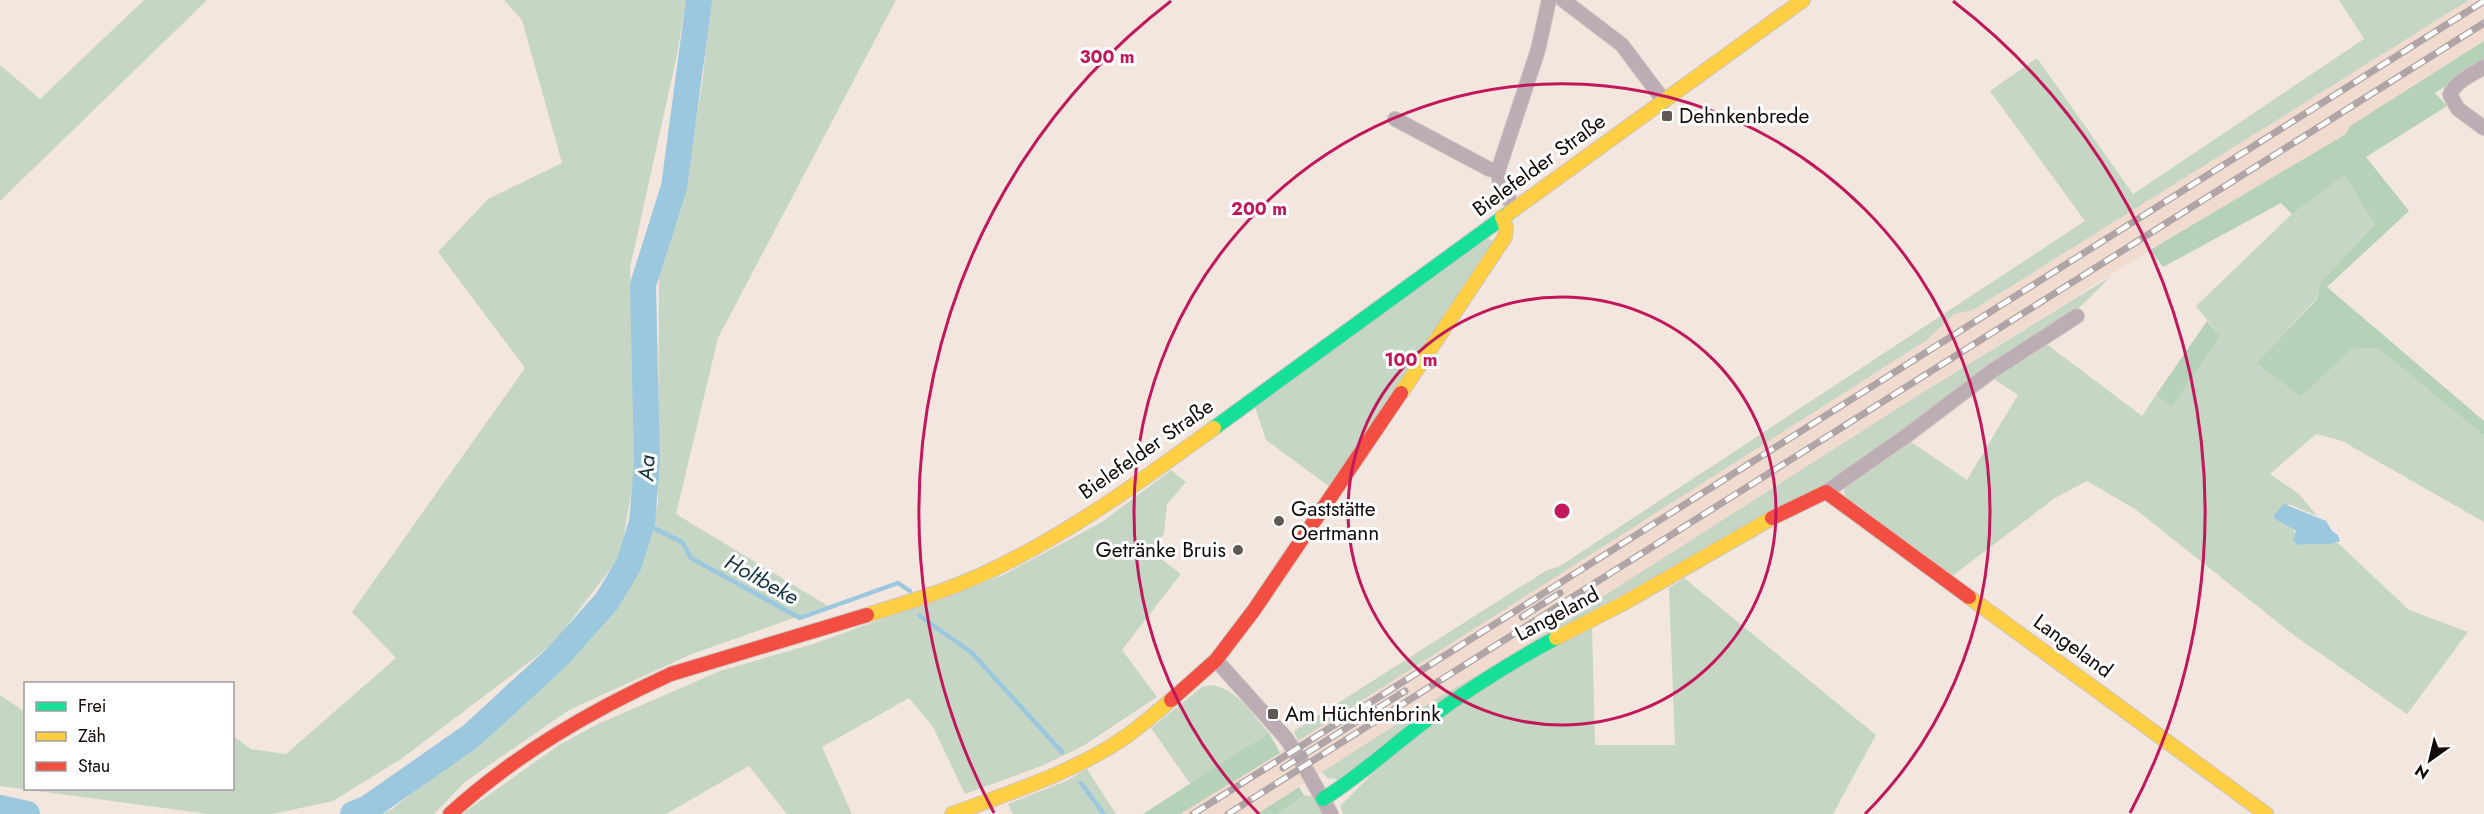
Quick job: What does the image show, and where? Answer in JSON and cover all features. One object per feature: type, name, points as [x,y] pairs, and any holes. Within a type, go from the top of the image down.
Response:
[{"type":"street","points":[[1514,208],[1500,184],[1498,171],[1538,50],[1549,0]]},
{"type":"street","points":[[1563,0],[1623,45],[1664,101]]},
{"type":"street","name":"Bielefelder Straße","points":[[450,814],[501,770],[543,740],[585,714],[634,689],[671,674],[907,603],[983,574],[1057,535],[1174,457],[1803,0]]},
{"type":"street","points":[[2484,67],[2463,80],[2452,90],[2451,95],[2458,109],[2484,128]]},
{"type":"street","points":[[1395,119],[1489,169],[1498,171]]},
{"type":"street","points":[[951,814],[1031,784],[1083,761],[1127,735],[1216,660],[1323,511],[1505,237],[1506,227],[1502,217]]},
{"type":"street","name":"Langeland","points":[[1323,799],[1347,784],[1432,716],[1513,661],[1622,604],[1773,517],[1826,492],[1906,436],[1992,371],[2078,316]]},
{"type":"street","name":"Langeland","points":[[1826,492],[2266,814]]},
{"type":"street","points":[[1216,660],[1285,738],[1330,814]]},
{"type":"shaded area","points":[[2469,0],[2484,0],[2484,41],[2350,126],[2346,134],[2150,250],[1920,394],[1671,555],[1516,652],[1439,697],[1257,814],[1180,814],[1927,340],[1954,314],[1973,310]]},
{"type":"green space","points":[[144,0],[207,0],[0,201],[0,65],[40,99]]},
{"type":"green space","points":[[504,0],[686,0],[677,55],[630,268],[635,467],[621,555],[553,644],[401,759],[333,801],[272,814],[209,814],[30,790],[234,790],[234,737],[251,749],[286,754],[396,658],[352,612],[525,368],[438,252],[488,199],[562,163],[522,20]]},
{"type":"green space","points":[[710,0],[896,0],[718,338],[676,514],[828,606],[692,654],[569,710],[465,782],[434,814],[382,814],[392,809],[494,729],[566,664],[640,564],[658,503],[659,275],[684,194],[703,78]]},
{"type":"green space","points":[[2339,0],[2469,0],[1973,310],[1954,314],[1927,340],[1298,741],[1294,731],[1547,570],[1560,566],[2085,221],[1990,91],[2037,58],[2133,194],[2364,39]]},
{"type":"green space","points":[[2484,41],[2484,62],[2435,93],[2447,106],[2366,157],[2409,211],[2327,287],[2484,421],[2484,436],[2378,348],[2352,349],[2301,397],[2256,363],[2318,298],[2319,284],[2375,224],[2344,175],[2292,214],[2281,203],[2163,267],[2150,250],[2346,134],[2350,126]]},
{"type":"green space","points":[[2344,174],[2375,224],[2319,284],[2318,297],[2256,363],[2301,397],[2352,349],[2378,348],[2484,436],[2484,522],[2342,441],[2316,434],[2270,474],[2299,494],[2317,516],[2289,504],[2281,523],[2293,529],[2295,535],[2313,543],[2338,543],[2409,610],[2468,632],[2407,714],[2295,636],[2135,509],[2087,481],[2055,498],[1952,576],[1847,500],[1844,492],[1846,484],[1908,440],[1967,480],[2018,395],[1991,377],[2045,343],[2142,416],[2156,395],[2172,405],[2220,336],[2196,306],[2292,214]]},
{"type":"green space","points":[[1487,238],[1494,242],[1330,487],[1266,440],[1255,407]]},
{"type":"green space","points":[[2110,277],[2079,308],[1980,374],[1851,471],[1516,652],[1920,394]]},
{"type":"green space","points":[[2207,321],[2220,336],[2172,406],[2156,395]]},
{"type":"green space","points":[[1171,470],[1186,482],[1167,504],[1164,533],[1152,552],[1181,574],[1122,650],[1157,697],[1083,746],[1044,765],[965,794],[933,727],[909,698],[822,747],[852,814],[787,814],[749,766],[666,814],[462,814],[559,745],[598,724],[720,671],[816,643],[1003,575],[1102,522]]},
{"type":"green space","points":[[1684,578],[1876,735],[1833,814],[1343,814],[1340,806],[1392,754],[1517,664],[1592,628],[1595,745],[1675,745],[1669,588]]},
{"type":"green space","points":[[1495,665],[1341,780],[1327,778],[1322,772],[1439,697]]},
{"type":"green space","points":[[1211,685],[1236,696],[1269,733],[1191,785],[1151,728],[1202,687]]},
{"type":"green space","points":[[0,695],[24,711],[24,789],[0,786]]},
{"type":"green space","points":[[1269,733],[1280,753],[1180,814],[1143,814]]},
{"type":"green space","points":[[1087,769],[1116,814],[1013,814],[1008,804],[1066,781]]},
{"type":"green space","points":[[1299,787],[1304,795],[1278,814],[1257,814]]},
{"type":"green space","points":[[1304,795],[1316,797],[1325,814],[1278,814]]},
{"type":"water","points":[[2284,504],[2326,521],[2332,531],[2338,535],[2340,541],[2297,545],[2293,539],[2296,531],[2275,519],[2274,515]]},
{"type":"waterway","name":"Aa","points":[[353,814],[368,808],[471,736],[557,657],[607,601],[629,564],[642,522],[647,463],[643,285],[674,187],[699,0]]},
{"type":"waterway","name":"Holtbeke","points":[[642,522],[682,542],[691,558],[800,618],[898,583],[910,591]]},
{"type":"waterway","name":"Holtbeke","points":[[920,616],[972,653],[1062,752]]},
{"type":"waterway","name":"Holtbeke","points":[[1081,783],[1104,814]]},
{"type":"waterway","name":"Aa","points":[[0,808],[27,814]]},
{"type":"railway","points":[[1193,814],[2484,1]]},
{"type":"railway","points":[[1228,814],[2484,23]]},
{"type":"railway","points":[[1522,617],[1560,593]]},
{"type":"railway","points":[[1283,768],[1405,691]]},
{"type":"traffic: fast","points":[[1214,428],[1509,213]]},
{"type":"traffic: fast","points":[[1323,799],[1447,705],[1508,665],[1556,638]]},
{"type":"traffic: slow","points":[[1509,213],[1803,0]]},
{"type":"traffic: slow","points":[[1401,393],[1505,237],[1506,227],[1502,217]]},
{"type":"traffic: slow","points":[[867,615],[955,586],[1044,543],[1102,507],[1214,428]]},
{"type":"traffic: slow","points":[[1556,638],[1622,604],[1772,518]]},
{"type":"traffic: slow","points":[[1969,597],[2266,814]]},
{"type":"traffic: slow","points":[[952,814],[1043,780],[1087,760],[1128,735],[1171,700]]},
{"type":"traffic: jam","points":[[1171,700],[1216,660],[1254,610],[1401,393]]},
{"type":"traffic: jam","points":[[1772,518],[1826,492],[1969,597]]},
{"type":"traffic: jam","points":[[450,814],[501,772],[555,735],[641,688],[671,674],[867,615]]},
{"type":"place","name":"Dehnkenbrede","points":[[1667,116]]},
{"type":"place","name":"Gaststätte Oertmann","points":[[1279,521]]},
{"type":"place","name":"Getränke Bruis","points":[[1238,550]]},
{"type":"place","name":"Am Hüchtenbrink","points":[[1273,714]]}]
